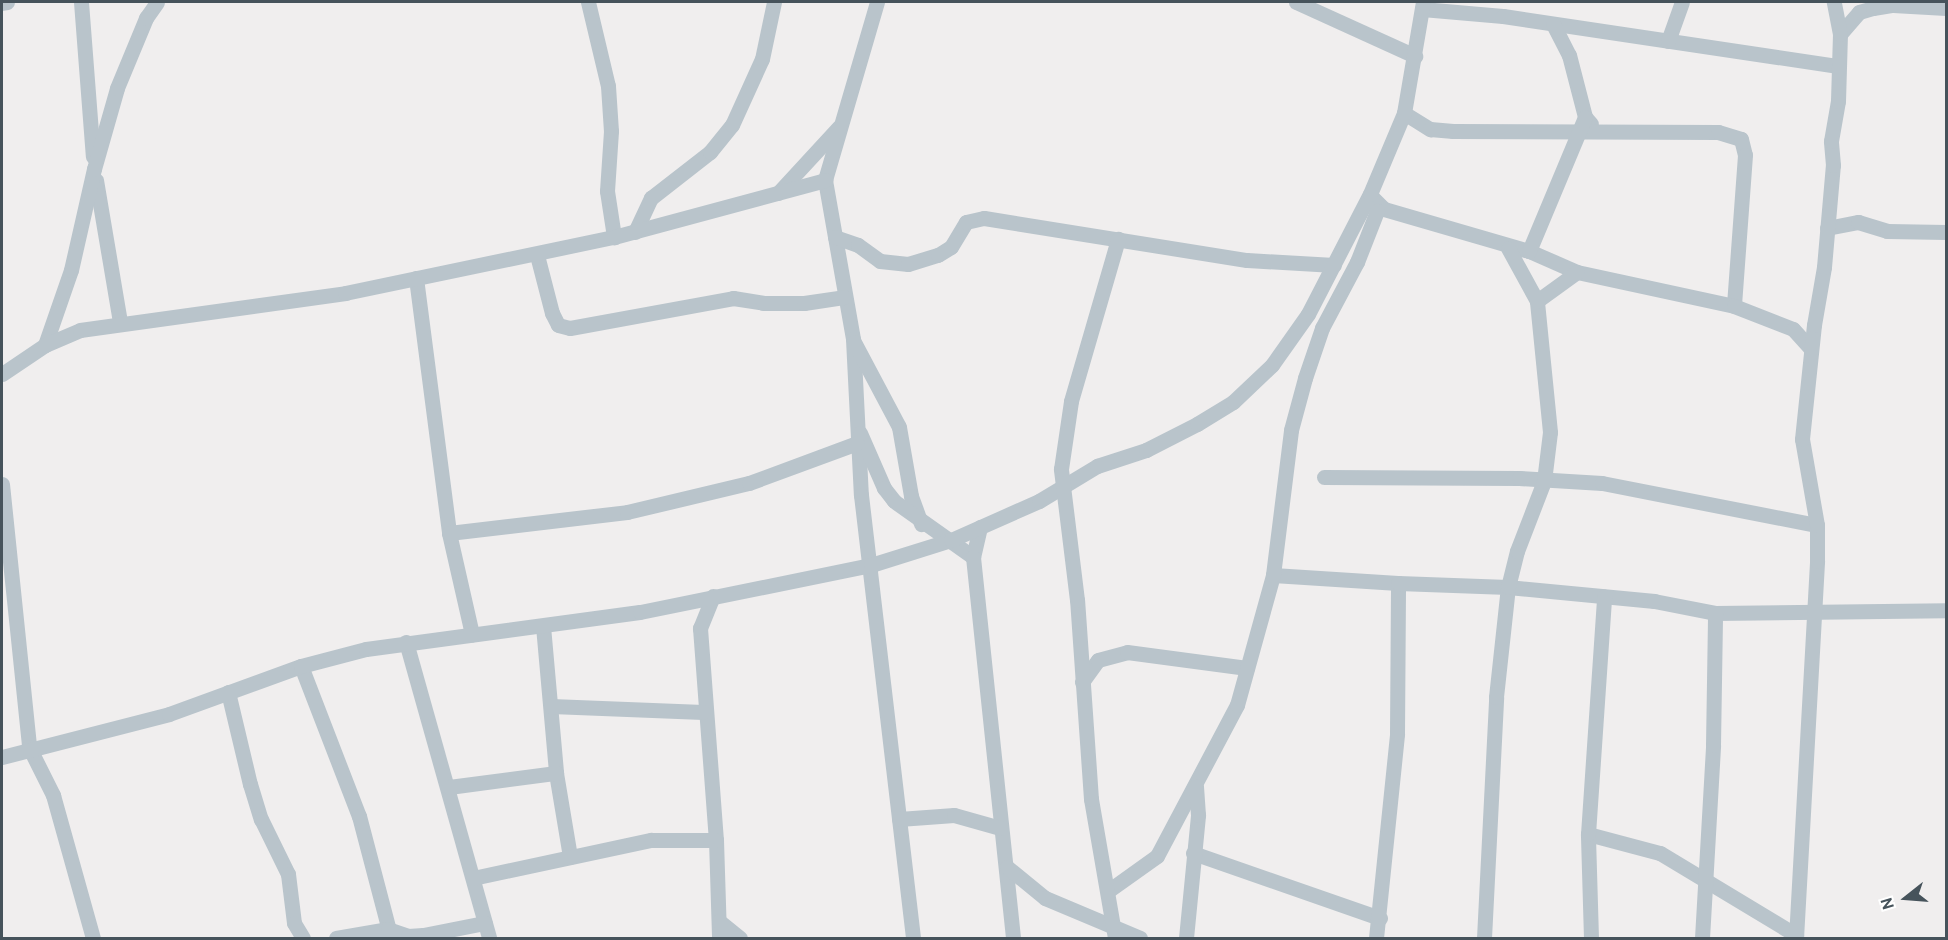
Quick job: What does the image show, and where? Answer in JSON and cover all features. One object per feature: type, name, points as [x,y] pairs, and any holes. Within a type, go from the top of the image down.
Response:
[{"type":"street","points":[[2,3],[7,2]]},
{"type":"street","points":[[81,2],[94,169],[120,322]]},
{"type":"street","points":[[84,18],[92,2]]},
{"type":"street","points":[[45,345],[71,270],[94,169],[117,88],[146,18],[157,2]]},
{"type":"street","points":[[588,2],[608,86],[611,131],[607,191],[614,237]]},
{"type":"street","points":[[635,232],[651,198],[710,152],[732,125],[762,59],[774,2]]},
{"type":"street","points":[[877,2],[825,180],[853,339],[857,444],[913,939]]},
{"type":"street","points":[[1296,2],[1415,56]]},
{"type":"street","points":[[1668,41],[1682,2]]},
{"type":"street","points":[[1796,937],[1817,525],[1802,439],[1827,228],[1840,34],[1834,2]]},
{"type":"street","points":[[1839,2],[1859,12]]},
{"type":"street","points":[[2,757],[29,747],[169,714],[302,666],[406,642],[543,626],[871,565],[951,540],[1039,501],[1098,466],[1146,450],[1233,402],[1272,365],[1308,314],[1370,194],[1404,113],[1423,5],[1838,66]]},
{"type":"street","points":[[1840,34],[1859,12],[1893,5],[1947,8]]},
{"type":"street","points":[[1553,24],[1569,55],[1585,117],[1599,132]]},
{"type":"street","points":[[1569,55],[1583,29]]},
{"type":"street","points":[[1404,113],[1430,129],[1453,131],[1718,132],[1741,139],[1745,155],[1734,306]]},
{"type":"street","points":[[1529,252],[1585,117]]},
{"type":"street","points":[[778,193],[842,124]]},
{"type":"street","points":[[2,374],[45,345],[81,330],[120,322],[345,294],[614,237],[825,180]]},
{"type":"street","points":[[1370,194],[1380,210]]},
{"type":"street","points":[[1108,891],[1156,856],[1196,786],[1237,705],[1273,575],[1291,430],[1305,378],[1322,328],[1357,262],[1380,210]]},
{"type":"street","points":[[1357,217],[1380,210],[1508,248],[1529,252],[1577,272],[1734,306],[1793,329],[1811,349]]},
{"type":"street","points":[[835,237],[858,244],[891,265],[938,255],[951,247],[966,222],[975,218],[1247,260],[1334,265]]},
{"type":"street","points":[[1827,228],[1858,222],[1887,231],[1947,232]]},
{"type":"street","points":[[1115,934],[1091,799],[1077,600],[1062,488],[1064,435],[1071,401],[1118,239]]},
{"type":"street","points":[[1484,939],[1496,697],[1508,587],[1534,502],[1544,481],[1550,432],[1537,301],[1508,248]]},
{"type":"street","points":[[537,255],[552,314],[558,325],[570,328],[733,298],[793,303],[844,297]]},
{"type":"street","points":[[1537,301],[1577,272]]},
{"type":"street","points":[[416,278],[449,533],[472,634]]},
{"type":"street","points":[[1793,329],[1814,325]]},
{"type":"street","points":[[853,339],[899,427],[911,496],[921,524]]},
{"type":"street","points":[[858,427],[884,488],[921,524],[951,540],[972,557]]},
{"type":"street","points":[[449,533],[627,512],[749,483],[857,444]]},
{"type":"street","points":[[1324,477],[1519,478],[1602,483],[1817,525]]},
{"type":"street","points":[[1519,478],[1534,502]]},
{"type":"street","points":[[2,484],[29,747],[53,795],[93,939]]},
{"type":"street","points":[[1039,501],[1065,517]]},
{"type":"street","points":[[980,527],[972,557],[1013,939]]},
{"type":"street","points":[[1273,575],[1508,587],[1654,601],[1715,613],[1813,615],[1947,610]]},
{"type":"street","points":[[1376,939],[1380,918],[1397,734],[1398,583]]},
{"type":"street","points":[[713,596],[700,628],[704,712],[716,840],[719,939]]},
{"type":"street","points":[[1591,939],[1588,834],[1604,597]]},
{"type":"street","points":[[685,601],[700,628]]},
{"type":"street","points":[[1702,939],[1715,613]]},
{"type":"street","points":[[543,626],[552,706],[556,773],[570,856]]},
{"type":"street","points":[[406,642],[449,787],[489,939]]},
{"type":"street","points":[[1082,682],[1098,660],[1127,652],[1247,668]]},
{"type":"street","points":[[302,666],[359,816],[389,934]]},
{"type":"street","points":[[228,692],[250,784],[261,819],[288,874],[294,923],[303,939]]},
{"type":"street","points":[[552,706],[704,712]]},
{"type":"street","points":[[449,787],[556,773]]},
{"type":"street","points":[[1186,939],[1198,815],[1196,786]]},
{"type":"street","points":[[898,819],[954,814],[1000,828]]},
{"type":"street","points":[[1588,834],[1660,853],[1706,878],[1796,937]]},
{"type":"street","points":[[473,878],[651,840],[716,840]]},
{"type":"street","points":[[1193,853],[1380,918]]},
{"type":"street","points":[[1007,867],[1045,898],[1115,934],[1140,939]]},
{"type":"street","points":[[719,921],[740,939]]},
{"type":"street","points":[[336,939],[389,934],[408,936],[485,923]]}]
